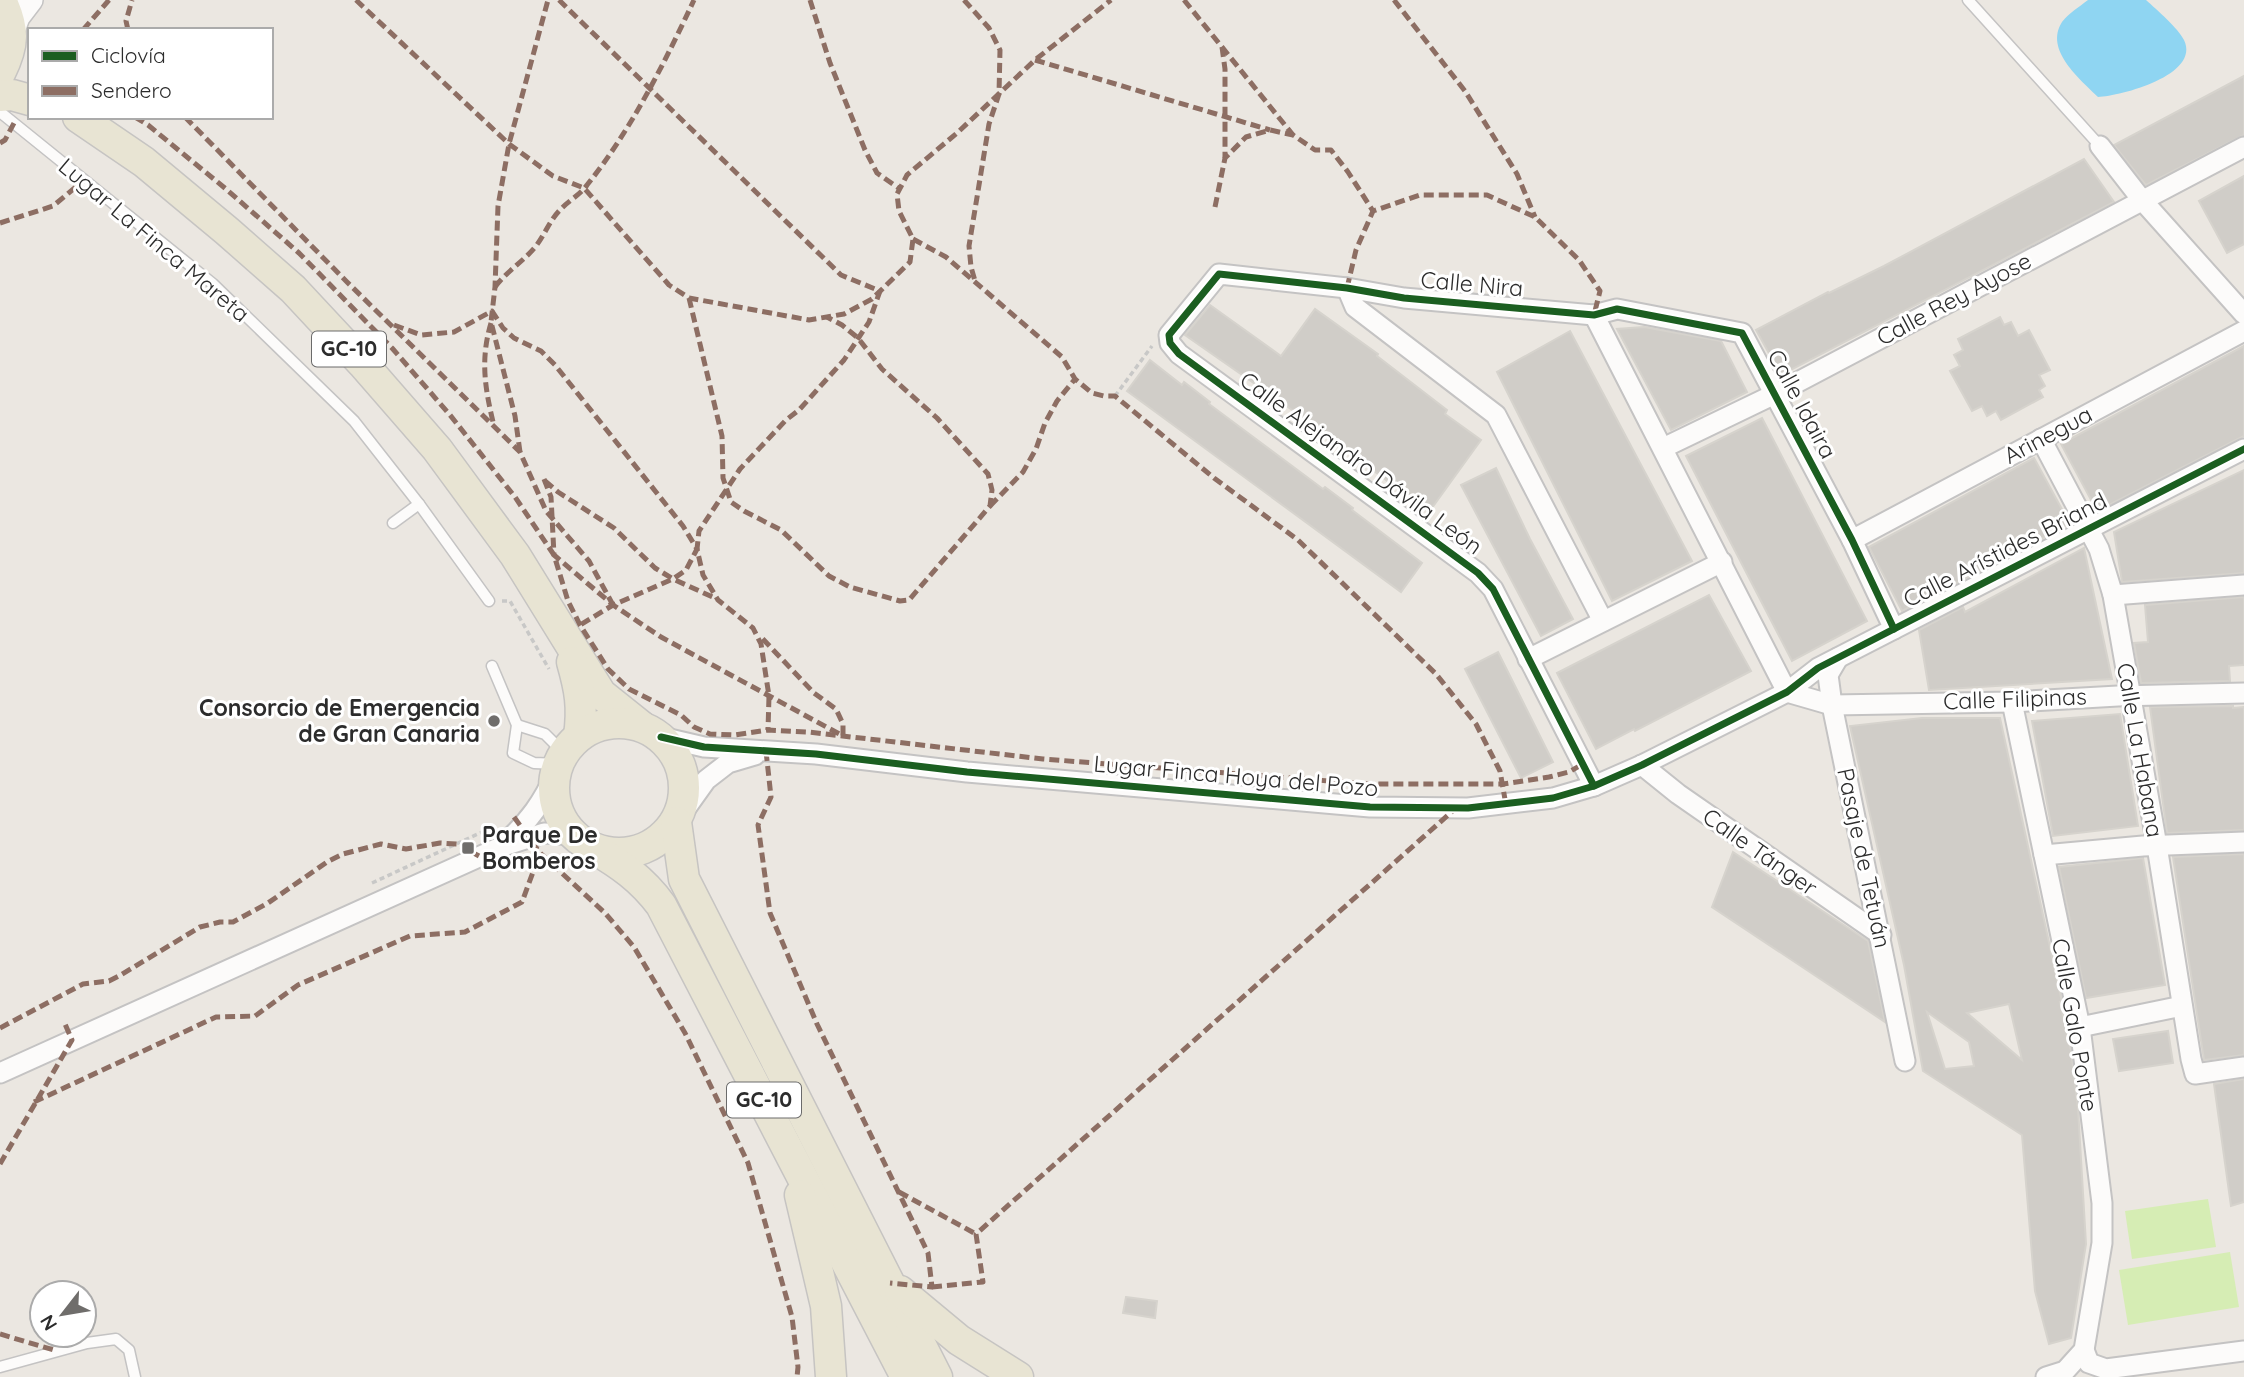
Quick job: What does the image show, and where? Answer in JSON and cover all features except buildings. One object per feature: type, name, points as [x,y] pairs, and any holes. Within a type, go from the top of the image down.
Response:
[{"type":"main road","points":[[1,0],[9,16],[12,40],[28,67]]},
{"type":"main road","points":[[0,73],[12,40]]},
{"type":"main road","points":[[0,96],[12,95],[28,99]]},
{"type":"main road","name":"GC-10","points":[[81,119],[144,162],[293,289],[437,449],[515,555],[601,694],[674,751],[685,786],[683,805],[676,822],[684,879],[937,1377]]},
{"type":"main road","name":"GC-10","points":[[564,634],[580,690],[582,712],[554,790],[556,807],[564,822],[583,842],[628,869],[648,887],[661,905],[786,1140],[906,1377]]},
{"type":"main road","points":[[564,757],[598,726],[619,722],[651,732]]},
{"type":"main road","points":[[583,842],[611,853],[630,853],[648,847],[664,837],[676,822]]},
{"type":"main road","points":[[786,1140],[826,1306],[831,1377]]},
{"type":"main road","points":[[890,1283],[959,1340],[1018,1377]]},
{"type":"street","points":[[12,40],[18,17],[31,0]]},
{"type":"street","points":[[2099,146],[2244,314]]},
{"type":"street","name":"Calle Rey Ayose","points":[[1663,448],[1775,394],[2244,148]]},
{"type":"street","name":"Calle Nira","points":[[1169,335],[1219,274],[1347,288],[1404,298],[1594,314]]},
{"type":"street","points":[[1347,288],[1355,307],[1496,415],[1603,621]]},
{"type":"street","name":"Calle Idaira","points":[[1594,314],[1617,309],[1742,333],[1852,540],[1894,628]]},
{"type":"street","points":[[1594,314],[1787,692]]},
{"type":"street","name":"Arinegua","points":[[1852,540],[2244,331]]},
{"type":"street","name":"Calle Alejandro Dávila León","points":[[1169,335],[1170,343],[1179,354],[1478,573],[1493,589],[1594,786]]},
{"type":"street","name":"Calle La Habana","points":[[2041,439],[2099,550],[2113,595],[2195,1074],[2244,1067]]},
{"type":"street","name":"Calle Arístides Briand","points":[[1787,692],[1818,668],[2244,449]]},
{"type":"street","points":[[1528,659],[1722,562]]},
{"type":"street","points":[[2113,595],[2244,585]]},
{"type":"street","name":"Pasaje de Tetuán","points":[[1838,658],[1828,675],[1832,705],[1905,1061]]},
{"type":"street","name":"Calle Filipinas","points":[[1787,692],[1832,705],[2012,702],[2244,693]]},
{"type":"street","name":"Lugar Finca Hoya del Pozo","points":[[651,732],[704,747],[817,754],[967,772],[1370,807],[1468,808],[1553,798],[1594,786],[1642,765],[1787,692]]},
{"type":"street","name":"Calle Galo Ponte","points":[[2012,702],[2080,1027],[2102,1203],[2102,1243],[2084,1350]]},
{"type":"street","name":"Lugar Finca Hoya del Pozo","points":[[676,822],[706,780],[728,763],[766,751]]},
{"type":"street","points":[[503,846],[528,822],[544,799],[564,757]]},
{"type":"street","name":"Calle Tánger","points":[[1642,765],[1678,794],[1881,935]]},
{"type":"street","points":[[0,1073],[503,846],[544,834],[583,842]]},
{"type":"street","points":[[2044,855],[2244,842]]},
{"type":"street","points":[[2080,1027],[2182,1006]]},
{"type":"street","points":[[2084,1350],[2089,1363],[2104,1373],[2244,1352]]},
{"type":"street","points":[[2046,1377],[2071,1374],[2084,1350]]},
{"type":"lane","points":[[1968,0],[2099,146]]},
{"type":"lane","name":"Lugar La Finca Mareta","points":[[0,112],[213,284],[354,421],[419,504],[489,601]]},
{"type":"lane","points":[[393,523],[419,504]]},
{"type":"lane","points":[[492,666],[517,725],[513,753],[534,764],[564,757],[545,734],[517,725]]},
{"type":"lane","points":[[0,1367],[87,1343],[116,1339],[129,1350],[135,1377]]},
{"type":"path","points":[[1115,396],[1152,346],[1169,335]]},
{"type":"path","points":[[489,601],[510,601],[551,673]]},
{"type":"green space","points":[[2208,1199],[2216,1247],[2132,1259],[2125,1211]]},
{"type":"green space","points":[[2230,1252],[2239,1307],[2128,1325],[2119,1270]]},
{"type":"water","points":[[2088,0],[2146,0],[2184,40],[2186,52],[2181,64],[2170,73],[2140,88],[2098,97],[2066,63],[2058,43],[2062,22]]},
{"type":"marked path","points":[[85,28],[109,0]]},
{"type":"marked path","points":[[128,28],[126,21],[132,0]]},
{"type":"marked path","points":[[356,0],[509,144],[553,176],[584,188],[669,285],[689,298],[809,320],[844,314],[872,299],[910,262],[913,239],[899,211],[897,194],[907,175],[957,133],[1035,60],[1111,0]]},
{"type":"marked path","points":[[520,452],[515,416],[491,322],[498,206],[509,144],[548,0]]},
{"type":"marked path","points":[[559,0],[841,275],[880,291],[869,322],[844,360],[740,469],[699,531],[697,549],[703,575],[718,600],[753,628],[761,644],[769,696],[768,730]]},
{"type":"marked path","points":[[495,287],[531,251],[556,214],[584,189],[603,164],[646,96],[694,0]]},
{"type":"marked path","points":[[810,0],[830,63],[865,150],[877,173],[900,189]]},
{"type":"marked path","points":[[964,0],[989,28],[1000,50],[999,94],[989,124],[969,246],[975,281]]},
{"type":"marked path","points":[[1184,0],[1293,135]]},
{"type":"marked path","points":[[1394,0],[1465,91],[1517,174],[1535,217]]},
{"type":"marked path","points":[[1222,47],[1225,69],[1225,158]]},
{"type":"marked path","points":[[1035,60],[1270,130]]},
{"type":"marked path","points":[[138,119],[226,189],[299,253],[392,348],[515,497],[554,555],[568,601],[608,669],[629,689],[681,715],[694,727],[710,734],[735,735],[768,730],[808,732],[1043,759],[1369,784],[1503,784],[1549,777],[1569,772],[1583,764]]},
{"type":"marked path","points":[[187,119],[347,282],[520,452],[546,511],[589,561],[613,605]]},
{"type":"marked path","points":[[0,143],[5,140],[14,123]]},
{"type":"marked path","points":[[1215,207],[1225,158],[1246,137],[1270,130],[1293,135],[1315,150],[1331,150],[1373,211]]},
{"type":"marked path","points":[[0,223],[53,206],[83,181]]},
{"type":"marked path","points":[[1347,288],[1356,250],[1373,211],[1420,195],[1487,195],[1535,217],[1579,260],[1600,291],[1594,315]]},
{"type":"marked path","points":[[913,239],[946,257],[1062,357],[1075,379],[1092,393],[1115,396],[1214,478],[1298,540],[1436,674],[1476,724],[1500,771],[1506,805]]},
{"type":"marked path","points":[[689,298],[722,436],[723,478],[731,502],[781,530],[829,576],[850,587],[900,601],[909,600],[990,506],[992,490],[988,474],[937,418],[882,369],[858,338],[827,317]]},
{"type":"marked path","points":[[394,325],[421,335],[454,332],[492,311],[503,328],[514,338],[541,351],[555,365],[683,526],[697,549],[686,570],[673,579],[613,605],[580,625]]},
{"type":"marked path","points":[[491,323],[485,374],[494,426]]},
{"type":"marked path","points":[[990,506],[1023,472],[1057,401],[1075,379]]},
{"type":"marked path","points":[[544,479],[551,497],[554,555],[613,605],[661,637],[843,736],[843,724],[836,709],[814,693],[760,636]]},
{"type":"marked path","points":[[545,481],[614,528],[655,568],[717,599]]},
{"type":"marked path","points":[[766,751],[771,797],[758,825],[770,913],[817,1024],[928,1253],[932,1287],[890,1283]]},
{"type":"marked path","points":[[932,1287],[983,1282],[976,1234],[1456,808]]},
{"type":"marked path","points":[[514,817],[540,853],[605,913],[634,947],[685,1033],[748,1163],[792,1317],[797,1377]]},
{"type":"marked path","points":[[0,1028],[83,984],[109,981],[119,976],[200,927],[233,922],[268,903],[343,854],[381,844],[406,849],[440,843],[457,844],[479,856]]},
{"type":"marked path","points":[[34,1102],[216,1017],[255,1016],[298,985],[410,936],[465,932],[522,902],[540,853]]},
{"type":"marked path","points":[[0,1164],[72,1040],[65,1024]]},
{"type":"marked path","points":[[899,1192],[976,1234]]},
{"type":"marked path","points":[[0,1334],[57,1351]]},
{"type":"cycle path","points":[[1594,786],[1493,589],[1478,573],[1179,354],[1170,343],[1169,335],[1219,274],[1347,288],[1404,298],[1594,315],[1617,309],[1742,333],[1852,540],[1894,629]]},
{"type":"cycle path","points":[[661,737],[704,747],[816,754],[967,772],[1370,807],[1468,808],[1553,798],[1594,786],[1642,765],[1787,692],[1818,668],[2244,449]]},
{"type":"place","name":"Consorcio de Emergencia de Gran Canaria","points":[[494,721]]},
{"type":"place","name":"Parque De Bomberos","points":[[468,848]]}]
